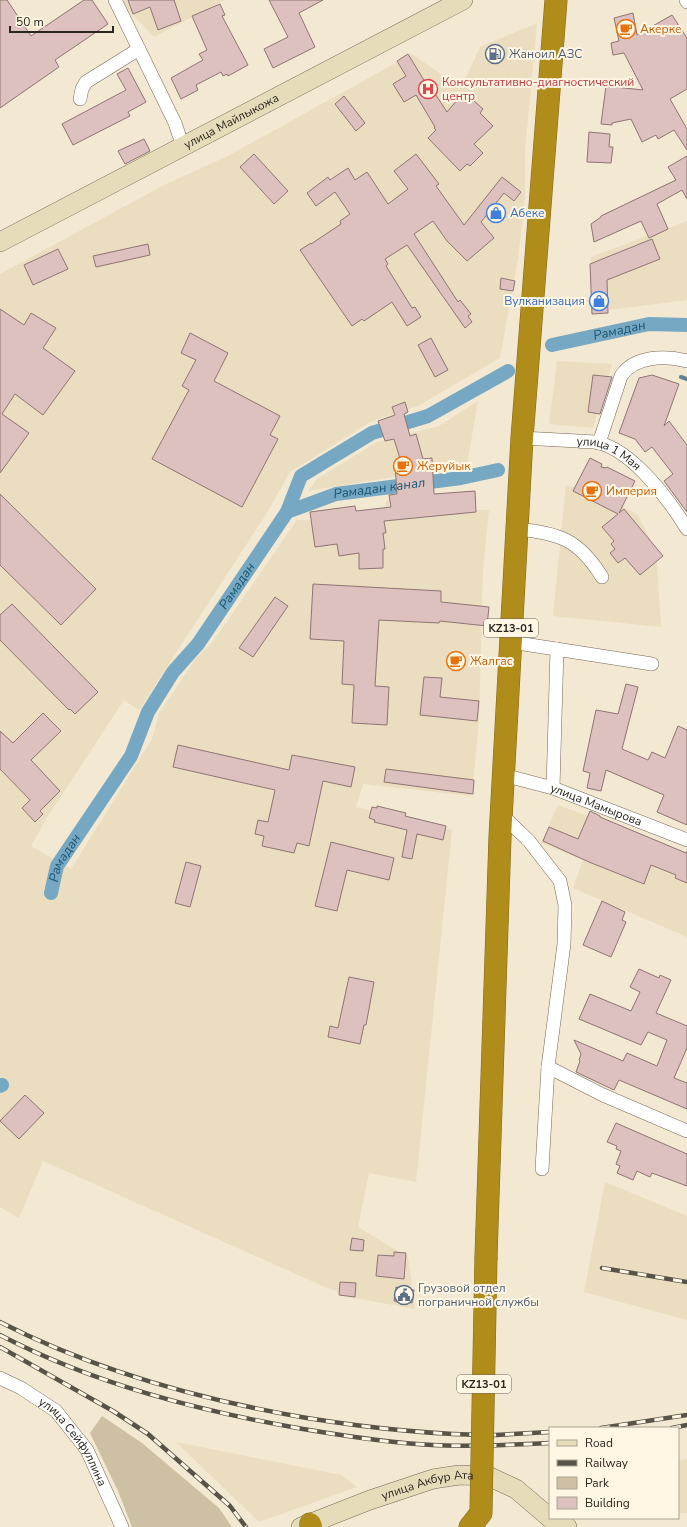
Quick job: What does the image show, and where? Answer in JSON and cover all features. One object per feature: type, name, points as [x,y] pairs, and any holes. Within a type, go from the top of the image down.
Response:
[{"type":"highway","name":"KZ13-01","points":[[478,1519],[496,947],[503,775],[522,438],[556,0]]},
{"type":"street","points":[[115,0],[175,124],[183,147]]},
{"type":"street","name":"улица Майлыкожа","points":[[0,242],[463,0]]},
{"type":"street","points":[[80,99],[82,89],[86,82],[139,49]]},
{"type":"street","points":[[599,442],[621,376],[625,369],[640,361],[650,359],[687,361]]},
{"type":"street","name":"улица 1 Мая","points":[[522,438],[599,442],[627,457],[649,478],[677,513],[687,529]]},
{"type":"street","points":[[517,529],[543,531],[567,540],[582,550],[595,565],[602,577]]},
{"type":"street","points":[[510,642],[652,664]]},
{"type":"street","points":[[553,788],[558,649]]},
{"type":"street","name":"улица Мамырова","points":[[503,775],[553,788],[687,840]]},
{"type":"street","points":[[502,815],[529,842],[560,881],[565,905],[564,944],[548,1067],[542,1169]]},
{"type":"street","points":[[548,1067],[603,1095],[687,1131]]},
{"type":"street","name":"улица Сейфуллина","points":[[0,1378],[21,1388],[56,1411],[87,1450],[122,1527]]},
{"type":"street","name":"улица Акбур Ата","points":[[307,1526],[370,1500],[433,1479],[459,1475],[488,1476],[516,1490],[550,1520],[567,1527]]},
{"type":"shaded area","points":[[121,0],[225,0],[154,37],[123,5]]},
{"type":"shaded area","points":[[537,23],[525,151],[525,199],[518,258],[500,358],[418,406],[372,421],[290,472],[268,511],[139,710],[124,700],[46,819],[31,846],[71,869],[152,739],[159,713],[195,660],[214,640],[297,520],[382,519],[386,501],[422,494],[470,510],[489,510],[483,570],[479,720],[474,774],[470,796],[363,784],[356,807],[452,830],[416,1182],[369,1173],[358,1227],[408,1257],[415,1309],[355,1298],[325,1287],[43,1161],[19,1218],[0,1207],[0,274],[164,185],[228,156],[412,54],[461,88],[480,47]]},
{"type":"shaded area","points":[[687,221],[687,300],[593,312],[591,257]]},
{"type":"shaded area","points":[[557,361],[612,364],[593,428],[549,424]]},
{"type":"shaded area","points":[[478,401],[467,465],[308,491],[317,479],[377,442],[439,426]]},
{"type":"shaded area","points":[[566,485],[600,494],[638,515],[656,551],[661,627],[553,616]]},
{"type":"shaded area","points":[[558,805],[687,853],[687,937],[573,888],[583,860],[541,843]]},
{"type":"shaded area","points":[[605,1182],[687,1216],[687,1320],[584,1292]]},
{"type":"shaded area","points":[[176,1442],[341,1475],[357,1487],[259,1522]]},
{"type":"shaded area","points":[[687,1459],[687,1513],[679,1513],[679,1461]]},
{"type":"green space","points":[[102,1416],[142,1443],[219,1508],[232,1527],[132,1527],[118,1491],[90,1433]]},
{"type":"building","points":[[0,0],[7,0],[31,36],[84,0],[92,0],[108,24],[55,60],[59,67],[0,108]]},
{"type":"building","points":[[128,0],[174,0],[181,21],[158,30],[150,7],[133,14]]},
{"type":"building","points":[[269,0],[323,0],[299,13],[315,47],[273,68],[264,49],[288,37]]},
{"type":"building","points":[[220,4],[225,15],[222,16],[248,65],[228,76],[227,74],[223,76],[221,72],[196,85],[198,90],[181,99],[171,78],[203,60],[199,54],[207,50],[192,16]]},
{"type":"building","points":[[633,13],[637,35],[672,15],[687,38],[687,89],[670,99],[687,129],[687,150],[674,130],[658,139],[656,135],[642,142],[631,119],[612,123],[612,125],[601,124],[606,86],[643,90],[624,53],[613,55],[611,43],[619,41],[614,18]]},
{"type":"building","points":[[408,54],[425,82],[430,79],[436,87],[432,89],[447,112],[464,92],[483,109],[480,113],[493,126],[474,144],[483,153],[470,166],[467,164],[460,171],[428,138],[436,130],[416,95],[404,102],[393,84],[406,76],[397,61]]},
{"type":"building","points":[[128,68],[146,102],[128,112],[130,116],[73,145],[62,124],[126,90],[117,74]]},
{"type":"building","points":[[344,96],[365,123],[356,131],[335,104]]},
{"type":"building","points":[[589,132],[610,134],[609,147],[613,147],[611,163],[587,162]]},
{"type":"building","points":[[144,139],[150,151],[125,164],[118,151]]},
{"type":"building","points":[[254,154],[288,191],[274,204],[240,167]]},
{"type":"building","points":[[416,154],[439,184],[436,186],[464,225],[502,177],[521,192],[514,201],[504,193],[481,222],[494,238],[467,261],[447,241],[433,221],[414,234],[458,302],[460,300],[471,314],[468,316],[472,322],[465,328],[407,245],[385,259],[388,264],[386,266],[412,308],[415,307],[421,317],[407,326],[392,302],[364,321],[362,319],[352,326],[300,250],[341,224],[340,221],[350,214],[335,192],[316,206],[307,193],[328,177],[330,180],[348,168],[355,180],[367,172],[388,204],[408,189],[394,171]]},
{"type":"building","points":[[687,156],[687,199],[682,190],[657,204],[668,229],[649,238],[641,221],[594,242],[591,224],[601,216],[676,180],[668,167]]},
{"type":"building","points":[[652,239],[660,259],[607,280],[608,313],[592,314],[590,264]]},
{"type":"building","points":[[148,244],[150,255],[96,267],[93,256]]},
{"type":"building","points":[[58,249],[68,269],[33,285],[24,265]]},
{"type":"building","points":[[501,278],[515,281],[513,291],[500,289]]},
{"type":"building","points":[[0,309],[24,325],[31,313],[56,328],[43,348],[75,371],[43,415],[15,394],[2,414],[29,433],[0,473]]},
{"type":"building","points":[[190,333],[228,353],[214,381],[280,416],[270,435],[278,439],[242,507],[152,459],[189,390],[182,386],[196,360],[181,353]]},
{"type":"building","points":[[431,338],[448,370],[435,377],[418,345]]},
{"type":"building","points":[[593,375],[612,377],[600,414],[588,412]]},
{"type":"building","points":[[652,375],[679,384],[664,426],[669,421],[687,445],[687,512],[664,481],[673,474],[652,447],[645,452],[635,439],[619,433],[639,378]]},
{"type":"building","points":[[405,402],[408,412],[404,414],[410,436],[416,434],[423,459],[432,458],[434,494],[475,491],[476,512],[384,521],[386,533],[383,533],[385,549],[383,549],[383,568],[359,569],[359,553],[339,556],[337,544],[315,547],[310,512],[355,506],[356,511],[391,507],[389,495],[397,494],[395,465],[402,465],[394,439],[385,441],[378,421],[395,415],[392,407]]},
{"type":"building","points":[[590,458],[602,464],[601,467],[607,467],[635,481],[619,513],[624,509],[663,556],[640,575],[625,558],[618,563],[610,553],[615,549],[611,544],[614,541],[602,527],[618,514],[573,491]]},
{"type":"building","points":[[0,494],[96,589],[61,625],[0,565]]},
{"type":"building","points":[[313,584],[441,591],[441,602],[489,607],[487,626],[440,621],[439,623],[379,620],[375,686],[389,687],[387,725],[352,723],[354,685],[342,684],[344,641],[310,639]]},
{"type":"building","points":[[275,597],[288,606],[253,657],[239,648]]},
{"type":"building","points":[[12,604],[98,692],[75,714],[70,709],[69,710],[0,640],[0,615]]},
{"type":"building","points":[[424,677],[442,678],[440,697],[479,701],[477,721],[420,715]]},
{"type":"building","points":[[626,684],[638,687],[622,749],[648,760],[652,752],[665,758],[678,726],[687,730],[687,825],[657,812],[664,795],[606,770],[601,791],[587,788],[590,773],[583,771],[596,710],[618,714]]},
{"type":"building","points":[[43,713],[61,731],[31,760],[60,791],[40,811],[43,814],[35,822],[22,808],[30,800],[0,769],[0,731],[13,743]]},
{"type":"building","points":[[178,745],[289,770],[292,755],[355,767],[351,787],[323,781],[309,846],[297,843],[294,853],[262,846],[264,836],[255,834],[258,820],[268,822],[275,790],[173,767]]},
{"type":"building","points":[[386,769],[474,780],[473,794],[384,782]]},
{"type":"building","points":[[377,806],[406,813],[405,816],[446,826],[443,840],[417,834],[412,859],[402,857],[407,830],[374,822],[375,820],[369,818],[372,807],[377,808]]},
{"type":"building","points":[[590,811],[600,817],[686,853],[687,851],[687,883],[675,878],[676,875],[651,865],[644,884],[589,862],[543,841],[549,827],[578,839]]},
{"type":"building","points":[[331,842],[394,858],[389,880],[347,870],[337,911],[315,906]]},
{"type":"building","points":[[186,862],[201,866],[190,907],[175,903]]},
{"type":"building","points":[[602,901],[625,912],[622,920],[626,922],[611,957],[583,945]]},
{"type":"building","points":[[639,969],[659,978],[660,975],[671,980],[656,1013],[687,1026],[687,1048],[674,1078],[687,1083],[687,1109],[619,1080],[614,1090],[576,1072],[581,1054],[574,1040],[623,1061],[627,1053],[657,1066],[667,1040],[648,1032],[641,1045],[579,1019],[590,994],[631,1011],[640,992],[630,987]]},
{"type":"building","points":[[349,977],[374,982],[366,1025],[364,1025],[360,1044],[328,1037],[330,1026],[338,1028]]},
{"type":"building","points":[[25,1095],[44,1113],[19,1139],[0,1121]]},
{"type":"building","points":[[616,1123],[687,1154],[687,1186],[652,1173],[650,1177],[637,1171],[633,1180],[617,1173],[620,1166],[616,1164],[621,1151],[616,1149],[617,1146],[607,1142]]},
{"type":"building","points":[[352,1238],[364,1240],[363,1251],[350,1250]]},
{"type":"building","points":[[394,1252],[406,1253],[404,1279],[376,1276],[378,1255],[394,1256]]},
{"type":"building","points":[[340,1282],[356,1283],[355,1297],[339,1295]]},
{"type":"building","name":"Грузовой отдел пограничной службы","points":[[396,1287],[414,1290],[412,1303],[394,1301]]},
{"type":"waterway","name":"Рамадан","points":[[552,345],[649,324],[687,325]]},
{"type":"waterway","name":"Рамадан","points":[[51,893],[57,866],[131,756],[148,712],[173,672],[198,644],[287,512],[301,476],[372,433],[428,416],[508,371]]},
{"type":"waterway","points":[[681,377],[687,379]]},
{"type":"waterway","name":"Рамадан канал","points":[[287,512],[336,494],[461,478],[498,470]]},
{"type":"railway","points":[[602,1268],[687,1282]]},
{"type":"railway","points":[[0,1322],[36,1339],[111,1369],[189,1393],[267,1411],[354,1425],[425,1432],[472,1435],[549,1432]]},
{"type":"railway","points":[[0,1335],[72,1368],[110,1382],[186,1404],[264,1422],[351,1437],[416,1444],[476,1446],[549,1443]]},
{"type":"railway","points":[[0,1347],[113,1411],[148,1434],[230,1506],[246,1527]]},
{"type":"railway","points":[[608,1427],[687,1415]]},
{"type":"railway","points":[[677,1427],[687,1425]]},
{"type":"place","name":"Акерке","points":[[626,29]]},
{"type":"place","name":"Жаноил АЗС","points":[[495,54]]},
{"type":"place","name":"Консультативно-диагностический центр","points":[[428,89]]},
{"type":"place","name":"Абеке","points":[[496,213]]},
{"type":"place","name":"Вулканизация","points":[[599,301]]},
{"type":"place","name":"Жеруйык","points":[[403,466]]},
{"type":"place","name":"Империя","points":[[592,491]]},
{"type":"place","name":"Жалгас","points":[[456,661]]},
{"type":"place","name":"Грузовой отдел пограничной службы","points":[[404,1295]]}]
